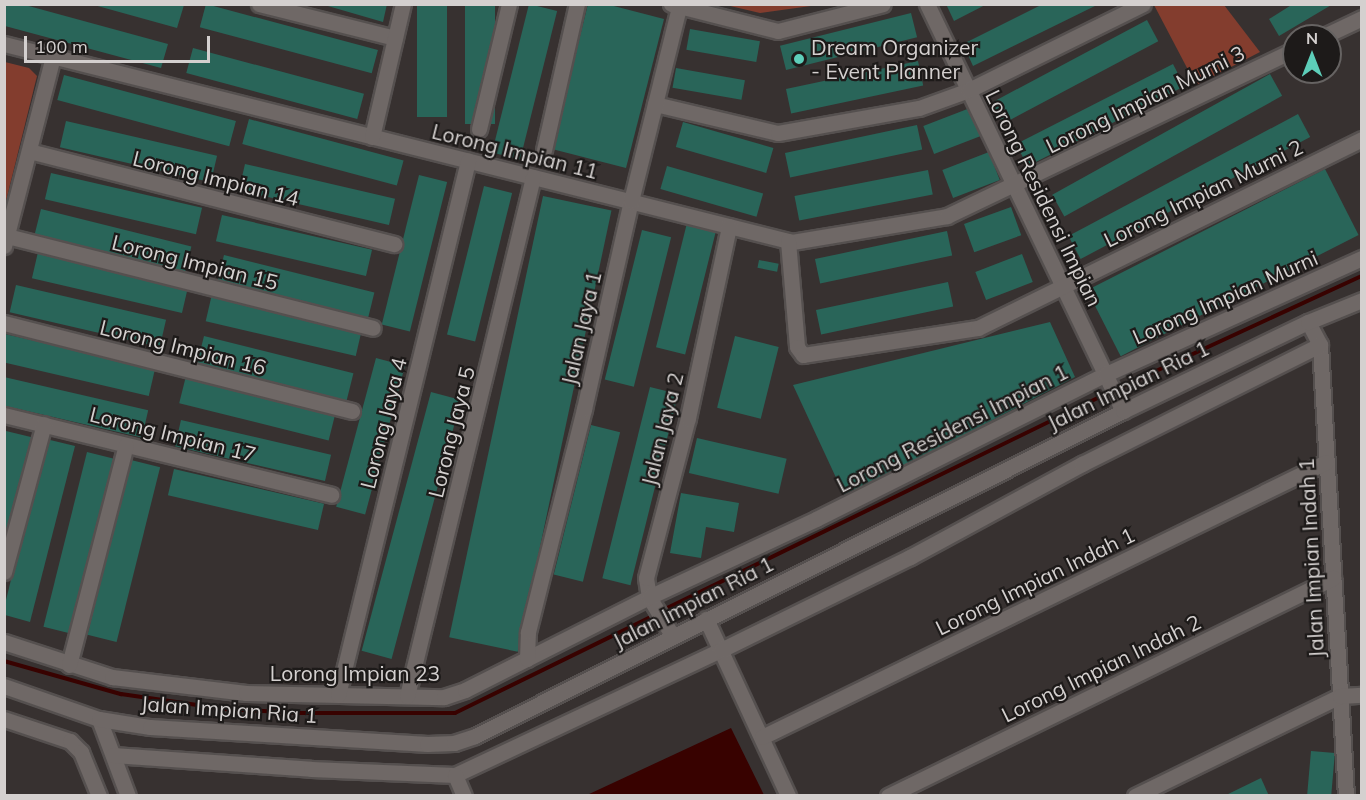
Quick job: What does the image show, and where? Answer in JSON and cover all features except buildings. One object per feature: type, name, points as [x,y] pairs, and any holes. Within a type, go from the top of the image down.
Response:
[{"type":"street","points":[[259,4],[395,38]]},
{"type":"street","points":[[372,136],[403,4]]},
{"type":"street","points":[[479,129],[509,4]]},
{"type":"street","points":[[544,150],[577,4]]},
{"type":"street","points":[[675,6],[778,31],[883,4]]},
{"type":"street","name":"Lorong Residensi Impian","points":[[927,4],[1120,404]]},
{"type":"street","points":[[655,104],[778,133],[919,108],[969,90],[1143,4]]},
{"type":"street","name":"Jalan Jaya 1","points":[[527,659],[528,632],[584,409],[655,104],[675,6]]},
{"type":"street","points":[[1342,27],[1362,18]]},
{"type":"street","name":"Lorong Impian 11","points":[[4,44],[788,241],[947,216],[1014,185]]},
{"type":"street","points":[[6,241],[53,56]]},
{"type":"street","name":"Lorong Impian Murni 3","points":[[1014,185],[1282,56]]},
{"type":"street","name":"Lorong Impian Murni 2","points":[[788,241],[797,347],[803,355],[978,328],[1362,139]]},
{"type":"street","name":"Lorong Impian 14","points":[[29,151],[394,244]]},
{"type":"street","name":"Lorong Jaya 4","points":[[338,695],[468,160]]},
{"type":"street","name":"Lorong Jaya 5","points":[[407,696],[533,177]]},
{"type":"street","name":"Jalan Jaya 2","points":[[668,629],[653,603],[646,578],[688,418],[729,226]]},
{"type":"street","name":"Lorong Impian 15","points":[[6,241],[373,328]]},
{"type":"street","name":"Lorong Impian Murni","points":[[1108,379],[1362,258]]},
{"type":"street","name":"Jalan Impian Ria 1","points":[[5,689],[99,719],[150,727],[427,744],[454,743],[475,736],[668,629],[706,619],[1120,404],[1362,300]]},
{"type":"street","name":"Jalan Impian Indah 1","points":[[1308,322],[1320,345],[1346,795]]},
{"type":"street","name":"Lorong Impian 16","points":[[4,323],[352,411]]},
{"type":"street","points":[[113,755],[311,769],[455,775],[721,650],[910,557],[1082,465],[1320,345]]},
{"type":"street","name":"Lorong Residensi Impian 1","points":[[816,519],[1108,379]]},
{"type":"street","name":"Lorong Impian 17","points":[[4,415],[331,495]]},
{"type":"street","points":[[4,572],[44,424]]},
{"type":"street","points":[[69,665],[126,445]]},
{"type":"street","name":"Lorong Impian Indah 1","points":[[762,737],[1326,462]]},
{"type":"street","name":"Lorong Impian 23","points":[[4,642],[69,665],[112,677],[246,693],[444,697],[465,690],[527,659],[653,603],[816,519]]},
{"type":"street","name":"Lorong Impian Indah 2","points":[[893,794],[1333,578]]},
{"type":"street","points":[[706,619],[788,795]]},
{"type":"street","points":[[1136,795],[1340,696],[1362,695]]},
{"type":"street","points":[[4,718],[70,741],[81,752],[99,795]]},
{"type":"street","points":[[99,719],[129,795]]},
{"type":"street","points":[[455,775],[464,795]]},
{"type":"shaded area","points":[[726,5],[818,5],[760,13]]},
{"type":"shaded area","points":[[1154,5],[1224,5],[1260,52],[1196,85]]},
{"type":"shaded area","points":[[5,62],[29,68],[37,76],[5,205]]},
{"type":"shaded area","points":[[731,728],[764,795],[587,795]]},
{"type":"waterway","points":[[1117,389],[1362,276]]},
{"type":"waterway","points":[[661,611],[1110,392]]},
{"type":"waterway","points":[[4,661],[121,694],[225,709],[301,713],[455,713],[655,615]]},
{"type":"place","name":"Dream Organizer - Event Planner","points":[[799,59]]}]
